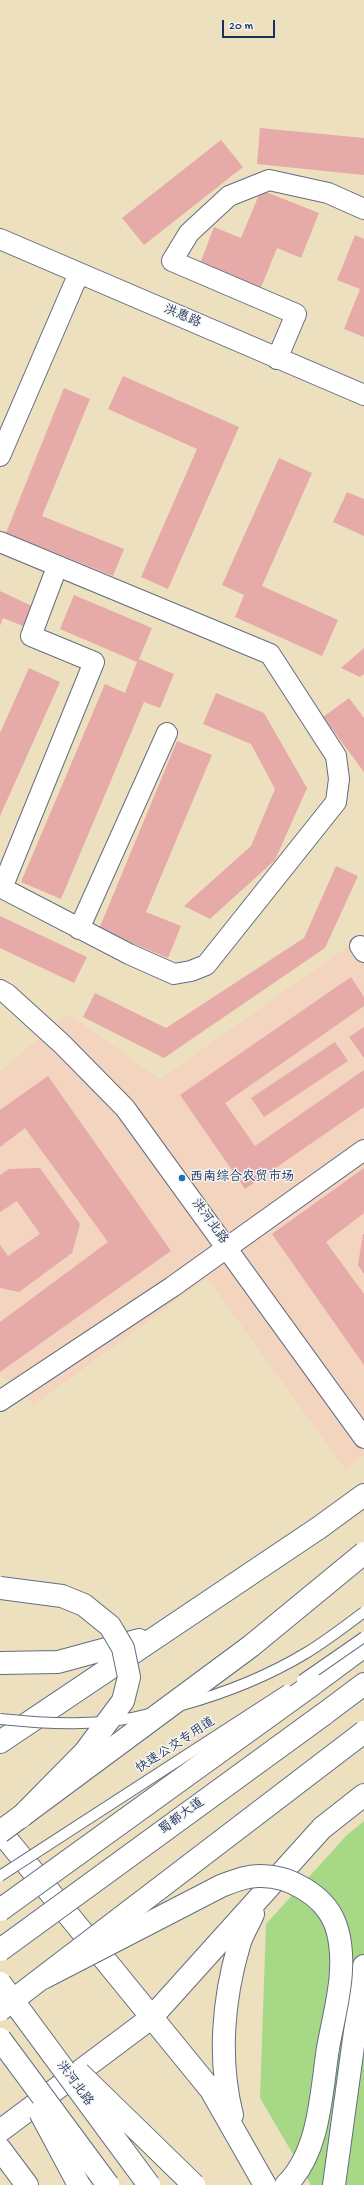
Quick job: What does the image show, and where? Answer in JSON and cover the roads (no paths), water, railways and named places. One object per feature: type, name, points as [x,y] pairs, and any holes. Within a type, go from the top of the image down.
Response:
[{"type":"main road","points":[[0,1742],[320,1528],[364,1495]]},
{"type":"main road","points":[[265,2185],[211,2090],[0,1831],[251,1646],[364,1553]]},
{"type":"main road","points":[[0,1588],[62,1596],[84,1605],[110,1626],[123,1648],[129,1677],[123,1701],[85,1752],[21,1817]]},
{"type":"main road","points":[[0,1663],[58,1662],[165,1632]]},
{"type":"main road","points":[[0,1910],[364,1646]]},
{"type":"main road","name":"蜀都大道","points":[[0,1950],[364,1684]]},
{"type":"main road","points":[[0,2010],[364,1732]]},
{"type":"main road","points":[[0,2131],[151,2018],[322,1828],[364,1795]]},
{"type":"main road","points":[[43,1978],[221,1886],[246,1878],[263,1876],[293,1882],[319,1900],[334,1920],[338,1937],[342,1970],[312,2144],[297,2174],[286,2185]]},
{"type":"main road","points":[[238,2139],[226,2090],[224,2046],[228,1994],[240,1944],[262,1894]]},
{"type":"main road","points":[[334,2185],[364,1966]]},
{"type":"main road","name":"洪河北路","points":[[0,1983],[149,2185]]},
{"type":"main road","points":[[32,2027],[194,2185]]},
{"type":"main road","points":[[4,2044],[79,2185]]},
{"type":"main road","points":[[4,2044],[108,2185]]},
{"type":"main road","points":[[0,2149],[27,2185]]},
{"type":"street","points":[[277,359],[296,314],[172,261],[189,233],[229,196],[269,180],[328,193],[364,209]]},
{"type":"street","name":"洪惠路","points":[[0,240],[364,395]]},
{"type":"street","points":[[0,456],[79,273]]},
{"type":"street","points":[[0,542],[57,567],[270,654],[336,756],[339,779],[336,802],[206,965],[191,971],[174,974],[79,929],[2,888],[94,662],[31,636],[57,567]]},
{"type":"street","points":[[79,929],[167,733]]},
{"type":"street","name":"洪河北路","points":[[0,990],[7,994],[62,1044],[125,1108],[364,1438]]},
{"type":"street","points":[[0,1401],[172,1286],[364,1150]]},
{"type":"lane","name":"快速公交专用道","points":[[0,1719],[47,1724],[132,1718],[206,1698],[255,1679],[306,1653],[364,1612]]},
{"type":"lane","name":"快速公交专用道","points":[[0,1876],[321,1668],[364,1637]]},
{"type":"place","name":"西南综合农贸市场","points":[[182,1178]]}]
